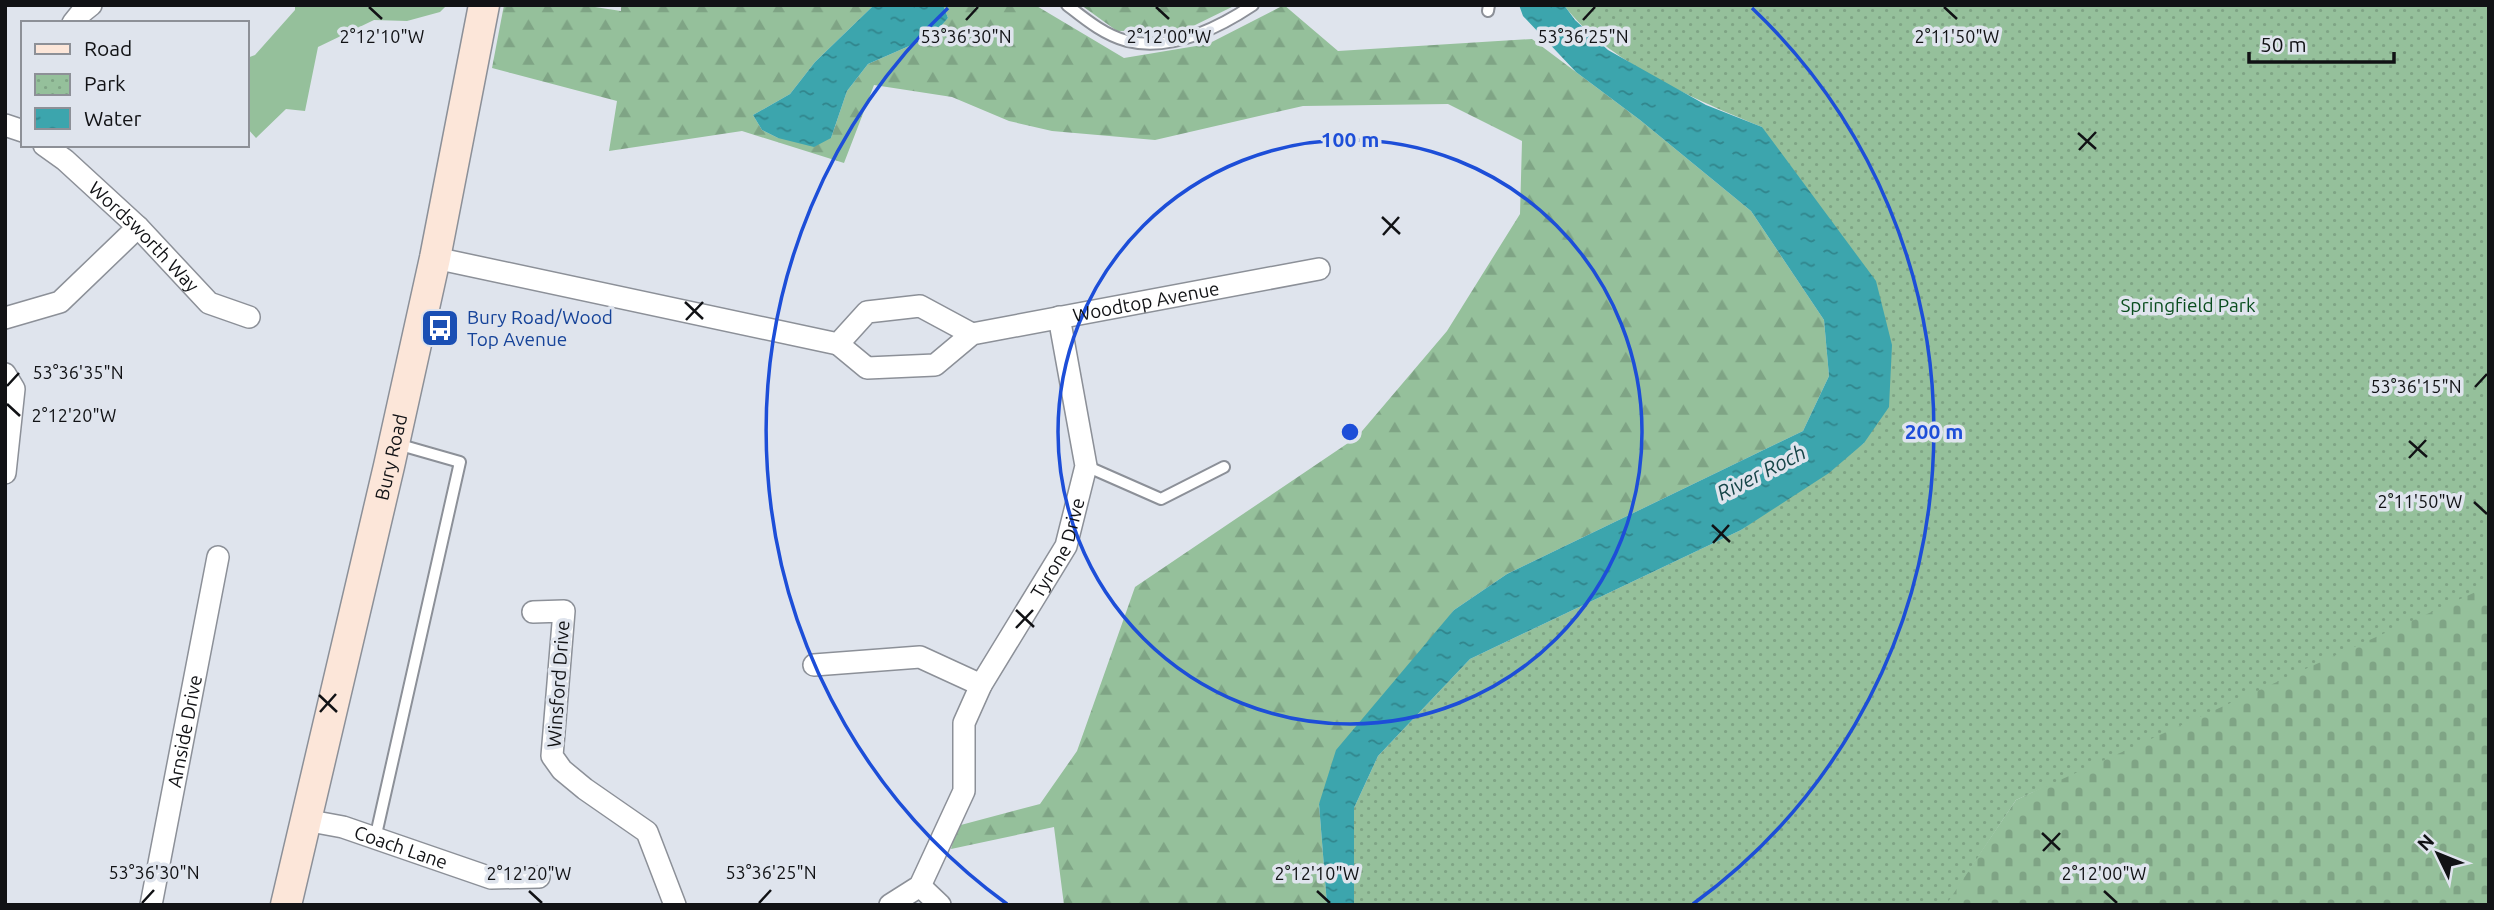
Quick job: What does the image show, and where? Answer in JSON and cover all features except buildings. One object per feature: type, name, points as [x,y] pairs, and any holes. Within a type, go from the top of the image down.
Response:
[{"type":"main road","name":"Bury Road","points":[[285,905],[435,258],[484,5]]},
{"type":"street","points":[[75,21],[91,5]]},
{"type":"street","name":"Wordsworth Way","points":[[47,147],[65,160],[138,227],[209,303],[249,317]]},
{"type":"street","points":[[5,318],[60,302],[138,227]]},
{"type":"street","name":"Woodtop Avenue","points":[[435,258],[838,344],[867,368],[935,365],[972,334],[1319,269]]},
{"type":"street","points":[[838,344],[867,312],[920,306],[972,334]]},
{"type":"street","name":"Tyrone Drive","points":[[920,886],[964,791],[964,723],[981,685],[1066,546],[1086,466],[1059,317]]},
{"type":"street","points":[[5,374],[15,389],[5,473]]},
{"type":"street","name":"Arnside Drive","points":[[152,905],[218,557]]},
{"type":"street","name":"Winsford Drive","points":[[533,612],[564,611],[552,756],[562,770],[647,832],[675,905]]},
{"type":"street","points":[[814,665],[920,657],[981,685]]},
{"type":"street","name":"Coach Lane","points":[[305,820],[343,827],[491,877],[539,877]]},
{"type":"street","points":[[890,905],[920,886],[940,905]]},
{"type":"lane","points":[[1067,5],[1099,29],[1127,41],[1157,44],[1202,33],[1227,22],[1253,5]]},
{"type":"lane","points":[[375,839],[460,462],[394,443]]},
{"type":"lane","points":[[1086,466],[1161,499],[1224,467]]},
{"type":"green space","points":[[295,5],[447,5],[440,12],[407,21],[374,20],[318,47],[305,111],[286,109],[256,138],[248,129],[248,58],[255,55],[295,10]]},
{"type":"green space","points":[[504,5],[582,5],[621,11],[621,5],[874,5],[815,62],[790,94],[753,115],[762,130],[778,138],[831,138],[847,91],[868,64],[932,36],[948,18],[943,5],[1035,5],[1124,58],[1208,44],[1284,5],[1338,51],[1532,39],[1640,120],[1751,211],[1824,320],[1829,376],[1803,431],[1507,574],[1454,610],[1319,804],[1327,905],[1064,905],[1054,827],[951,849],[957,826],[1040,804],[1077,751],[1135,587],[1357,437],[1447,331],[1520,214],[1522,141],[1448,104],[1303,106],[1155,140],[1052,131],[1009,121],[952,97],[874,85],[844,163],[742,131],[609,151],[617,101],[492,68]]},
{"type":"green space","points":[[1081,5],[1236,5],[1185,30],[1117,31]]},
{"type":"green space","name":"Springfield Park","points":[[1564,5],[2489,5],[2489,586],[2016,800],[1946,905],[1354,905],[1354,808],[1378,756],[1470,659],[1741,530],[1864,443],[1762,127],[1682,92],[1628,61],[1603,44]]},
{"type":"green space","points":[[2489,574],[2489,905],[1945,905],[2016,800]]},
{"type":"water","points":[[874,5],[943,5],[948,18],[932,36],[868,64],[847,91],[831,138],[814,147],[778,138],[762,130],[753,115],[790,94],[815,62]]},
{"type":"water","name":"River Roch","points":[[1519,5],[1564,5],[1575,20],[1608,50],[1706,105],[1762,127],[1876,281],[1892,345],[1889,407],[1864,443],[1829,473],[1741,530],[1470,659],[1378,756],[1354,808],[1354,905],[1327,905],[1319,804],[1336,750],[1454,610],[1507,574],[1803,431],[1829,376],[1824,320],[1751,211],[1640,120],[1576,72],[1523,16]]},
{"type":"place","name":"Bury Road/Wood Top Avenue","points":[[440,328]]}]
